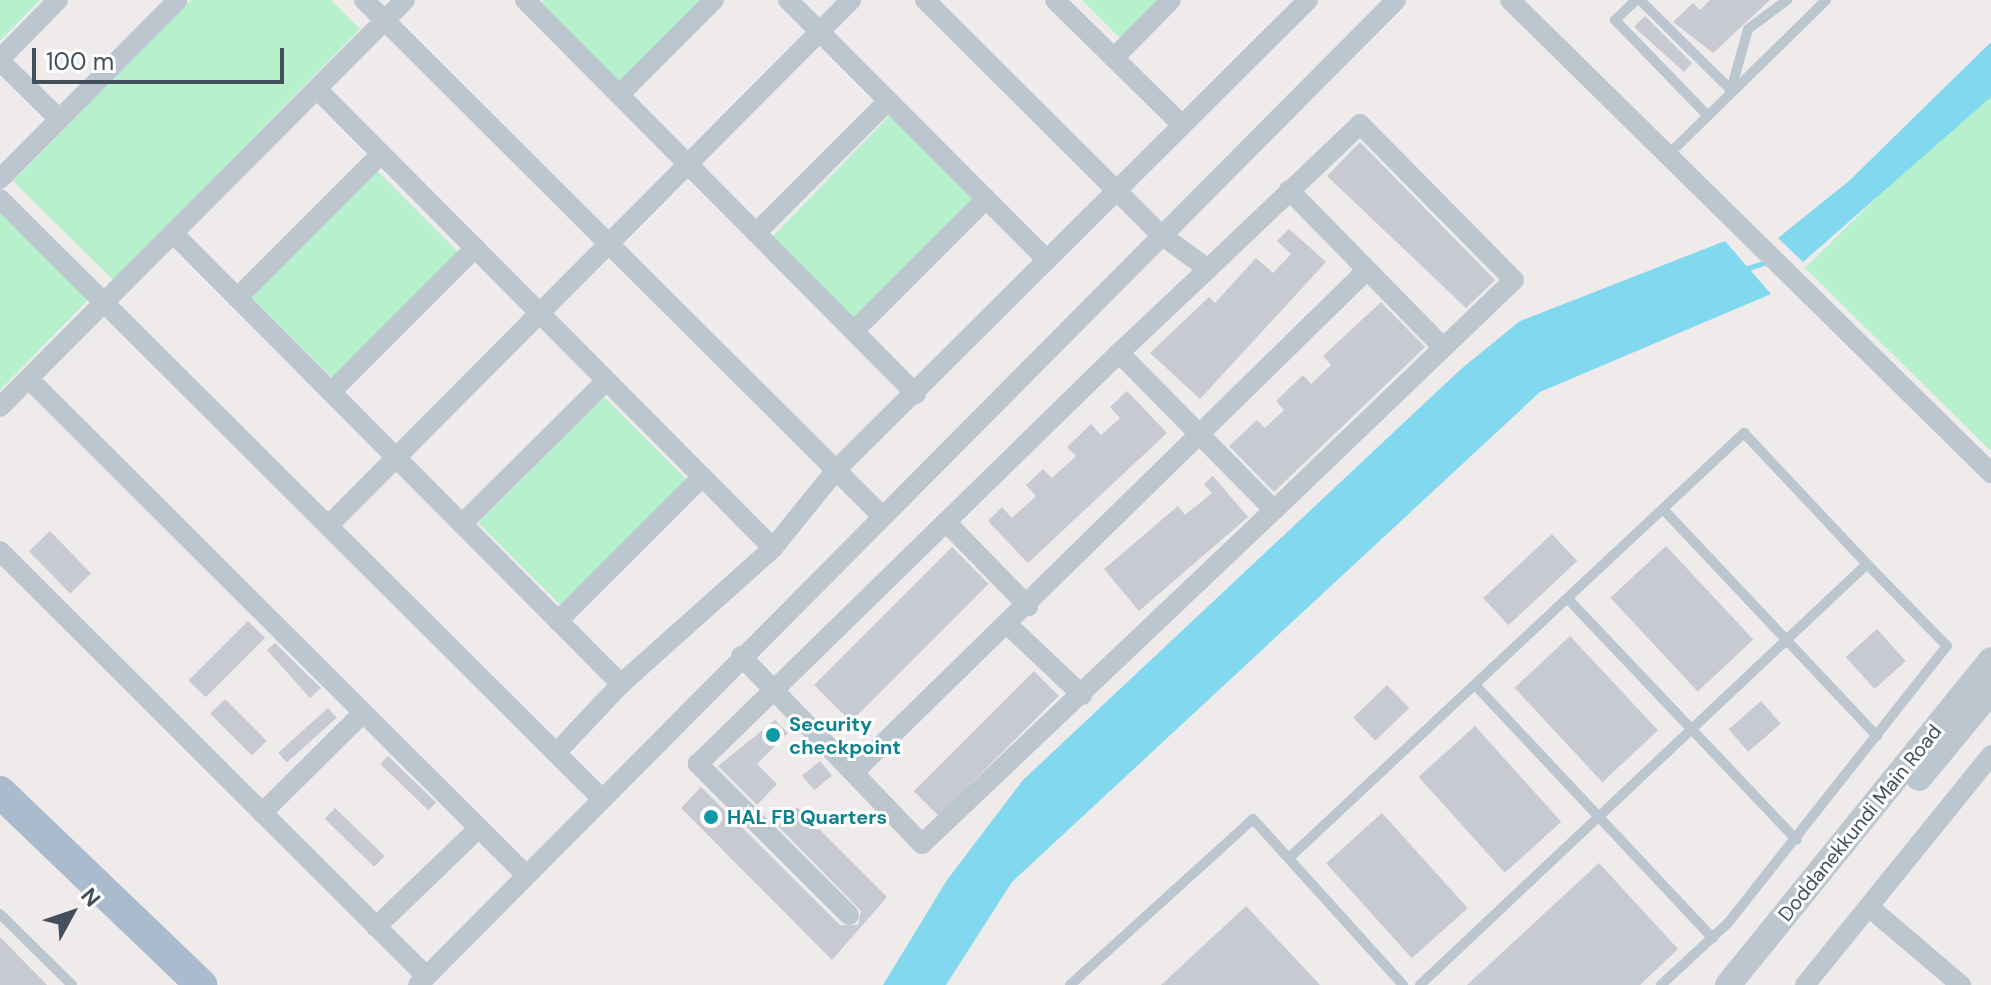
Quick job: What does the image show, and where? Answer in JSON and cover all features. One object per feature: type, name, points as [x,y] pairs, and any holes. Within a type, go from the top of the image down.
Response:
[{"type":"main road","points":[[0,792],[201,985]]},
{"type":"main road","points":[[0,823],[169,985]]},
{"type":"street","points":[[58,0],[0,60],[59,119]]},
{"type":"street","points":[[0,179],[178,0]]},
{"type":"street","points":[[364,0],[881,515]]},
{"type":"street","points":[[0,407],[405,0]]},
{"type":"street","points":[[525,0],[916,394]]},
{"type":"street","points":[[619,95],[714,0]]},
{"type":"street","points":[[788,0],[1047,260]]},
{"type":"street","points":[[328,526],[851,0]]},
{"type":"street","points":[[925,0],[1160,234],[1208,269]]},
{"type":"street","points":[[1055,0],[1182,125]]},
{"type":"street","points":[[1114,58],[1171,0]]},
{"type":"street","points":[[556,753],[621,684],[773,548],[836,470],[916,394],[1308,0]]},
{"type":"street","points":[[0,551],[376,927],[422,980],[1160,234],[1396,0]]},
{"type":"street","points":[[1510,0],[1759,238],[1991,473]]},
{"type":"street","points":[[317,89],[773,548]]},
{"type":"street","points":[[756,233],[888,101]]},
{"type":"street","points":[[741,656],[774,690],[854,772],[922,844],[1082,695],[1514,280],[1360,124],[1289,190],[1119,353],[948,524],[774,690],[698,764],[849,915]]},
{"type":"street","points":[[237,298],[381,154]]},
{"type":"street","points":[[1289,190],[1443,347]]},
{"type":"street","points":[[0,199],[601,798]]},
{"type":"street","points":[[854,331],[986,199]]},
{"type":"street","points":[[173,233],[621,684]]},
{"type":"street","points":[[331,392],[475,248]]},
{"type":"street","points":[[854,772],[1028,606],[1366,271]]},
{"type":"street","points":[[1119,353],[1204,431],[1274,510]]},
{"type":"street","points":[[29,379],[526,875]]},
{"type":"street","points":[[462,524],[606,381]]},
{"type":"street","points":[[558,621],[702,477]]},
{"type":"street","points":[[948,524],[1028,606]]},
{"type":"street","points":[[1008,625],[1082,695]]},
{"type":"street","name":"Doddanekkundi Main Road","points":[[1728,985],[1991,660]]},
{"type":"street","name":"Doddanekkundi Main Road","points":[[1750,985],[1991,691]]},
{"type":"street","points":[[262,813],[363,713]]},
{"type":"street","points":[[1805,985],[1990,757]]},
{"type":"street","points":[[376,927],[479,828]]},
{"type":"street","points":[[1869,907],[1961,985]]},
{"type":"lane","points":[[1706,114],[1615,20],[1638,0],[1731,90]]},
{"type":"lane","points":[[1731,90],[1748,29],[1787,0]]},
{"type":"lane","points":[[1671,152],[1706,114],[1826,0]]},
{"type":"lane","points":[[1289,858],[1744,433],[1947,646],[1797,840],[1713,938],[1661,985]]},
{"type":"lane","points":[[1663,509],[1877,736]]},
{"type":"lane","points":[[1420,985],[1867,564]]},
{"type":"lane","points":[[1568,599],[1797,840]]},
{"type":"lane","points":[[1476,686],[1713,938]]},
{"type":"lane","points":[[1070,985],[1253,819],[1403,985]]},
{"type":"lane","points":[[0,914],[72,985]]},
{"type":"green space","points":[[0,0],[40,0],[0,41]]},
{"type":"green space","points":[[191,0],[331,0],[360,29],[113,280],[13,181]]},
{"type":"green space","points":[[544,0],[708,0],[618,91],[535,9]]},
{"type":"green space","points":[[1082,0],[1160,0],[1121,39]]},
{"type":"green space","points":[[1991,85],[1991,451],[1805,268]]},
{"type":"green space","points":[[894,111],[978,192],[855,320],[770,239]]},
{"type":"green space","points":[[376,170],[459,253],[333,379],[250,296]]},
{"type":"green space","points":[[0,213],[88,300],[0,390]]},
{"type":"green space","points":[[604,397],[687,480],[561,606],[478,523]]},
{"type":"water","points":[[1991,42],[1991,97],[1803,262],[1778,238],[1849,181]]},
{"type":"water","points":[[1725,241],[1771,294],[1540,392],[1012,882],[946,985],[883,985],[947,880],[1023,780],[1461,369],[1520,321]]},
{"type":"building","points":[[1710,0],[1770,0],[1713,53],[1673,22],[1693,3],[1700,10]]},
{"type":"building","points":[[1645,16],[1692,63],[1684,72],[1634,27]]},
{"type":"building","points":[[1360,142],[1495,280],[1466,308],[1327,176]]},
{"type":"building","points":[[1289,229],[1326,262],[1200,399],[1150,353],[1209,297],[1215,303],[1256,258],[1273,273],[1291,254],[1277,241]]},
{"type":"building","points":[[1381,302],[1425,347],[1274,492],[1229,446],[1257,420],[1265,428],[1284,410],[1276,401],[1303,375],[1311,384],[1331,365],[1323,356]]},
{"type":"building","points":[[1127,391],[1167,433],[1028,563],[988,521],[1002,507],[1012,518],[1036,496],[1026,485],[1043,469],[1052,478],[1076,456],[1067,447],[1091,424],[1101,435],[1120,418],[1110,407]]},
{"type":"building","points":[[1213,476],[1248,517],[1139,611],[1104,569],[1178,506],[1185,515],[1212,493],[1204,484]]},
{"type":"building","points":[[50,531],[91,573],[70,594],[29,551]]},
{"type":"building","points":[[1552,534],[1577,561],[1508,625],[1483,598]]},
{"type":"building","points":[[1666,546],[1753,640],[1698,691],[1610,598]]},
{"type":"building","points":[[952,547],[989,584],[851,722],[814,685]]},
{"type":"building","points":[[248,621],[265,638],[206,697],[189,680]]},
{"type":"building","points":[[1877,629],[1906,661],[1875,689],[1846,657]]},
{"type":"building","points":[[1570,636],[1658,730],[1602,782],[1514,688]]},
{"type":"building","points":[[275,643],[321,688],[310,698],[267,650]]},
{"type":"building","points":[[1034,671],[1059,696],[939,816],[914,791]]},
{"type":"building","points":[[1387,685],[1409,708],[1375,741],[1353,718]]},
{"type":"building","points":[[225,699],[267,741],[252,756],[210,714]]},
{"type":"building","points":[[1761,701],[1781,724],[1748,752],[1729,729]]},
{"type":"building","points":[[328,708],[337,718],[287,762],[278,753]]},
{"type":"building","name":"HAL FB Quarters","points":[[775,720],[788,733],[757,764],[777,784],[757,805],[718,766]]},
{"type":"building","points":[[1475,726],[1561,822],[1505,873],[1419,777]]},
{"type":"building","points":[[388,756],[436,803],[429,810],[380,764]]},
{"type":"building","points":[[820,761],[832,776],[814,790],[802,775]]},
{"type":"building","points":[[701,787],[840,925],[858,925],[861,911],[778,826],[797,807],[887,897],[832,960],[681,808]]},
{"type":"building","points":[[335,808],[385,856],[374,867],[325,819]]},
{"type":"building","points":[[1382,813],[1468,908],[1412,958],[1326,863]]},
{"type":"building","points":[[1599,863],[1678,949],[1640,985],[1467,985]]},
{"type":"building","points":[[1246,906],[1320,985],[1161,985]]},
{"type":"building","points":[[0,937],[47,985],[0,985]]},
{"type":"waterway","points":[[1745,269],[1770,261]]},
{"type":"place","name":"Security checkpoint","points":[[773,735]]},
{"type":"place","name":"HAL FB Quarters","points":[[711,817]]}]
